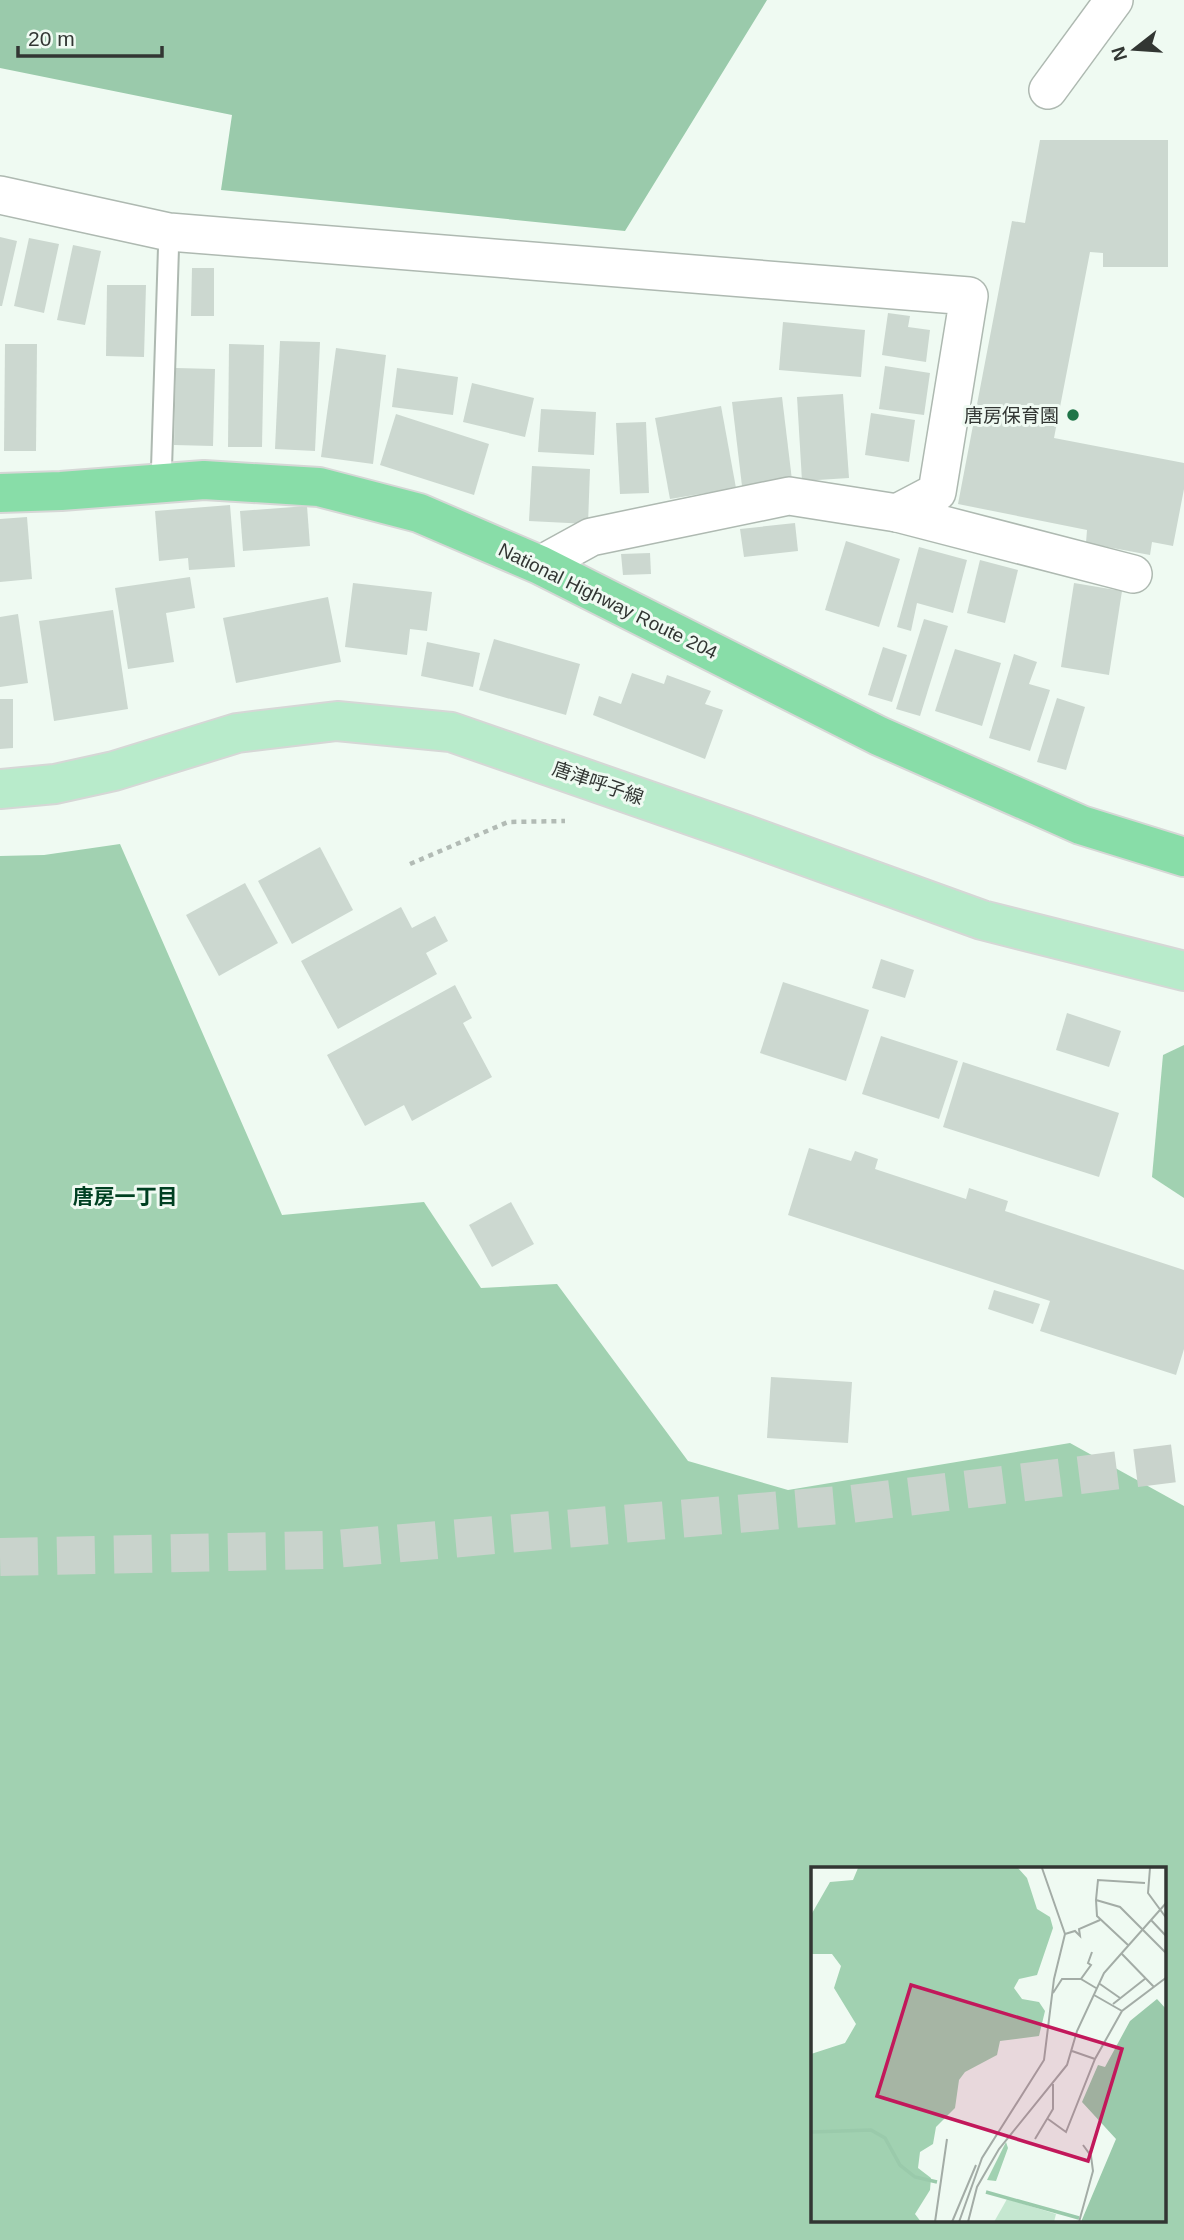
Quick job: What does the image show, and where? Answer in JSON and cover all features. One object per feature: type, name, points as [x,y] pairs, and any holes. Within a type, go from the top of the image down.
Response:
[{"type":"highway","name":"National Highway Route 204","points":[[0,492],[61,491],[204,480],[320,487],[419,513],[540,565],[879,736],[1081,825],[1184,857]]},
{"type":"main road","name":"唐津呼子線","points":[[0,789],[55,784],[114,771],[237,733],[337,721],[451,732],[982,920],[1184,971]]},
{"type":"street","points":[[1048,90],[1114,0]]},
{"type":"street","points":[[0,195],[169,232],[969,296],[937,492],[897,513]]},
{"type":"street","points":[[540,565],[591,537],[789,496],[897,513],[1133,574]]},
{"type":"lane","points":[[161,484],[169,232]]},
{"type":"path","points":[[410,864],[508,822],[575,821]]},
{"type":"shaded area","points":[[0,0],[767,0],[625,231],[221,190],[232,115],[0,68]]},
{"type":"shaded area","points":[[120,844],[282,1215],[424,1202],[481,1288],[557,1284],[688,1461],[788,1490],[1070,1443],[1184,1506],[1184,2240],[0,2240],[0,856],[44,855]]},
{"type":"shaded area","points":[[1184,1045],[1184,1198],[1152,1177],[1163,1055]]},
{"type":"building","points":[[1040,140],[1168,140],[1168,267],[1103,267],[1103,253],[1090,252],[1054,438],[1184,463],[1184,489],[1173,546],[1152,542],[1150,555],[1086,543],[1087,530],[958,504],[1012,221],[1025,223]]},
{"type":"building","points":[[0,237],[17,241],[2,306],[0,306]]},
{"type":"building","points":[[29,238],[59,244],[44,313],[14,306]]},
{"type":"building","points":[[73,245],[101,251],[85,325],[57,320]]},
{"type":"building","points":[[192,268],[214,268],[214,316],[191,316]]},
{"type":"building","points":[[107,285],[146,285],[144,357],[106,356]]},
{"type":"building","points":[[888,313],[910,316],[908,327],[930,330],[926,362],[882,355]]},
{"type":"building","points":[[783,322],[865,330],[861,377],[779,370]]},
{"type":"building","points":[[280,341],[320,342],[315,451],[275,449]]},
{"type":"building","points":[[5,344],[37,344],[36,451],[4,451]]},
{"type":"building","points":[[229,344],[264,345],[262,447],[228,447]]},
{"type":"building","points":[[336,348],[386,355],[373,464],[321,457]]},
{"type":"building","points":[[885,366],[930,373],[924,415],[879,409]]},
{"type":"building","points":[[176,368],[215,369],[213,446],[174,445]]},
{"type":"building","points":[[397,368],[458,377],[453,415],[392,407]]},
{"type":"building","points":[[472,383],[534,398],[525,437],[463,422]]},
{"type":"building","points":[[843,394],[849,478],[802,481],[797,397]]},
{"type":"building","points":[[782,397],[792,480],[742,486],[732,402]]},
{"type":"building","points":[[721,406],[736,488],[670,499],[655,418]]},
{"type":"building","points":[[541,409],[596,412],[594,455],[538,452]]},
{"type":"building","points":[[871,413],[915,420],[909,462],[865,455]]},
{"type":"building","points":[[396,414],[489,444],[474,495],[380,465]]},
{"type":"building","points":[[646,422],[649,493],[620,494],[616,423]]},
{"type":"building","points":[[532,466],[590,469],[588,524],[529,521]]},
{"type":"building","points":[[230,505],[235,567],[189,570],[188,558],[159,561],[155,511]]},
{"type":"building","points":[[307,506],[310,546],[243,551],[240,511]]},
{"type":"building","points":[[27,517],[32,579],[0,582],[0,519]]},
{"type":"building","points":[[795,523],[798,551],[744,557],[740,529]]},
{"type":"building","points":[[846,541],[900,559],[879,627],[825,610]]},
{"type":"building","points":[[919,547],[967,560],[953,613],[917,603],[911,631],[897,627]]},
{"type":"building","points":[[650,553],[651,574],[623,575],[621,554]]},
{"type":"building","points":[[980,560],[1018,570],[1005,623],[967,613]]},
{"type":"building","points":[[190,577],[195,608],[166,613],[174,662],[128,669],[115,588]]},
{"type":"building","points":[[353,583],[432,592],[427,631],[410,629],[407,655],[345,647]]},
{"type":"building","points":[[1074,583],[1122,591],[1109,675],[1061,667]]},
{"type":"building","points":[[328,597],[341,662],[236,683],[223,618]]},
{"type":"building","points":[[113,610],[128,709],[54,721],[39,621]]},
{"type":"building","points":[[18,614],[28,683],[0,687],[0,617]]},
{"type":"building","points":[[924,619],[948,626],[920,716],[896,709]]},
{"type":"building","points":[[494,639],[580,664],[566,715],[479,690]]},
{"type":"building","points":[[427,642],[480,653],[473,687],[421,676]]},
{"type":"building","points":[[883,647],[907,655],[892,702],[868,695]]},
{"type":"building","points":[[955,649],[1001,663],[982,726],[935,711]]},
{"type":"building","points":[[1014,654],[1037,662],[1029,684],[1050,690],[1030,751],[989,738]]},
{"type":"building","points":[[632,673],[664,684],[667,675],[711,691],[705,704],[723,710],[705,759],[593,715],[599,696],[621,704]]},
{"type":"building","points":[[1057,698],[1085,707],[1066,770],[1037,762]]},
{"type":"building","points":[[0,699],[13,699],[13,748],[0,749]]},
{"type":"building","points":[[320,847],[353,910],[292,944],[258,881]]},
{"type":"building","points":[[245,883],[278,943],[219,976],[186,915]]},
{"type":"building","points":[[401,907],[412,928],[435,916],[448,941],[426,953],[437,974],[338,1029],[301,961]]},
{"type":"building","points":[[881,959],[914,970],[905,998],[872,988]]},
{"type":"building","points":[[783,982],[869,1010],[846,1081],[760,1053]]},
{"type":"building","points":[[455,985],[472,1018],[463,1023],[492,1077],[412,1121],[404,1105],[365,1126],[327,1055]]},
{"type":"building","points":[[1067,1013],[1121,1031],[1109,1067],[1056,1050]]},
{"type":"building","points":[[881,1036],[958,1061],[939,1119],[862,1094]]},
{"type":"building","points":[[963,1062],[1119,1113],[1099,1177],[943,1127]]},
{"type":"building","points":[[809,1148],[851,1161],[855,1151],[878,1159],[875,1169],[966,1199],[969,1188],[1008,1201],[1005,1211],[1184,1270],[1184,1349],[1176,1375],[1040,1331],[1050,1301],[788,1215]]},
{"type":"building","points":[[511,1202],[534,1244],[492,1267],[469,1225]]},
{"type":"building","points":[[994,1290],[1040,1304],[1033,1324],[988,1309]]},
{"type":"building","points":[[771,1377],[852,1382],[848,1443],[767,1438]]},
{"type":"tunnel","points":[[0,1557],[323,1550],[851,1504],[1184,1462]]},
{"type":"place","name":"唐房保育園","points":[[1073,415]]},
{"type":"district","name":"唐房一丁目","points":[[125,1196]]}]
